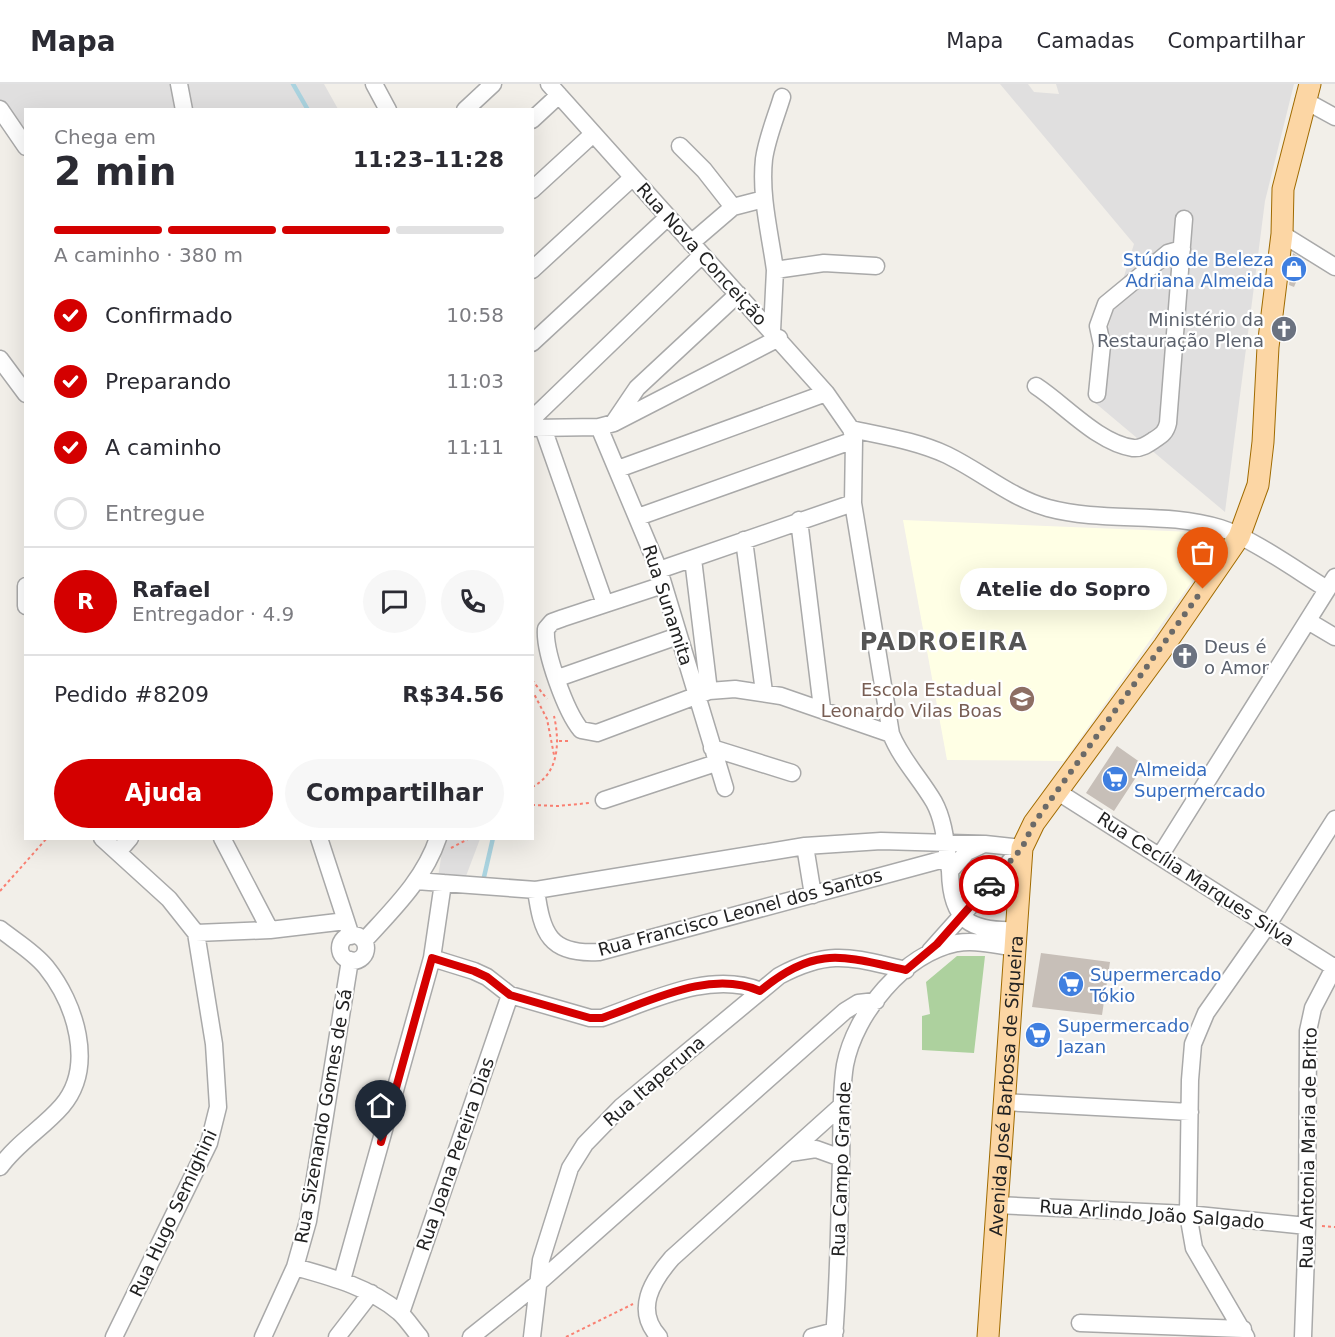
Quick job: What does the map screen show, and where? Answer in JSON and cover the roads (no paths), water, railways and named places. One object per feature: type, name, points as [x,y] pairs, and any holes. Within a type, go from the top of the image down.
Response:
[{"type":"main road","name":"Avenida José Barbosa de Siqueira","points":[[988,1337],[1022,848],[1034,823],[1239,537],[1258,485],[1263,442],[1268,347],[1282,234],[1283,189],[1307,92]]},
{"type":"street","points":[[179,84],[184,108]]},
{"type":"street","points":[[374,84],[387,108]]},
{"type":"street","points":[[467,108],[493,84]]},
{"type":"street","points":[[534,117],[554,90]]},
{"type":"street","name":"Rua Nova Conceição","points":[[554,90],[776,335],[826,393],[852,435]]},
{"type":"street","points":[[1307,92],[1335,117]]},
{"type":"street","points":[[536,425],[607,425],[776,335],[775,270],[764,199],[765,158],[782,97]]},
{"type":"street","points":[[0,109],[24,144]]},
{"type":"street","points":[[534,187],[593,134]]},
{"type":"street","points":[[680,146],[704,170],[733,207]]},
{"type":"street","points":[[534,268],[632,178]]},
{"type":"street","points":[[536,425],[733,207],[764,199]]},
{"type":"street","points":[[534,341],[668,217]]},
{"type":"street","points":[[1036,386],[1074,417],[1102,435],[1133,448],[1143,447],[1162,435],[1168,423],[1184,219]]},
{"type":"street","points":[[1282,234],[1335,267]]},
{"type":"street","points":[[1097,394],[1102,345],[1098,326],[1106,304],[1168,253],[1182,249]]},
{"type":"street","points":[[775,270],[824,263],[876,266]]},
{"type":"street","points":[[607,425],[637,388],[738,294]]},
{"type":"street","points":[[0,359],[24,391]]},
{"type":"street","points":[[618,469],[826,393]]},
{"type":"street","points":[[536,425],[572,510],[605,604]]},
{"type":"street","name":"Rua Sunamita","points":[[607,425],[618,469],[661,577],[678,636],[703,693],[714,755],[725,788]]},
{"type":"street","points":[[852,435],[854,503],[891,734],[904,761],[934,802],[948,857],[952,893],[960,917],[981,929],[1016,939]]},
{"type":"street","points":[[638,517],[852,435],[922,446],[948,456],[1013,494],[1047,508],[1091,516],[1205,524],[1239,537],[1331,583],[1160,856]]},
{"type":"street","points":[[854,503],[799,520],[693,559],[605,604],[548,625],[545,634],[575,723],[587,733],[597,733],[703,693],[735,689],[764,692],[822,708],[891,734]]},
{"type":"street","points":[[799,520],[822,708]]},
{"type":"street","points":[[744,540],[764,692]]},
{"type":"street","points":[[693,559],[703,693]]},
{"type":"street","points":[[1308,621],[1335,637]]},
{"type":"street","points":[[558,678],[678,636]]},
{"type":"street","points":[[604,800],[714,755],[792,772]]},
{"type":"street","name":"Rua Cecília Marques Silva","points":[[1058,792],[1335,967]]},
{"type":"street","points":[[1244,1333],[1200,1262],[1194,1248],[1188,1214],[1190,1080],[1198,1026],[1267,926],[1335,820]]},
{"type":"street","name":"Rua Hugo Semighini","points":[[104,840],[169,898],[196,933],[214,1044],[218,1107],[213,1129],[174,1219],[114,1337]]},
{"type":"street","points":[[118,852],[128,840]]},
{"type":"street","points":[[223,840],[270,930]]},
{"type":"street","points":[[320,840],[354,933]]},
{"type":"street","points":[[196,933],[270,930],[354,933],[416,881],[432,856],[437,840]]},
{"type":"street","points":[[909,842],[910,867]]},
{"type":"street","name":"Rua Francisco Leonel dos Santos","points":[[416,881],[536,890],[804,846],[909,842],[948,857]]},
{"type":"street","points":[[948,857],[985,844]]},
{"type":"street","name":"Rua Francisco Leonel dos Santos","points":[[536,890],[542,928],[548,936],[570,951],[598,952],[813,895],[948,857],[985,844],[1022,848]]},
{"type":"street","points":[[804,846],[813,895]]},
{"type":"street","name":"Rua Campo Grande","points":[[923,958],[1022,848]]},
{"type":"street","points":[[342,1280],[432,958],[443,884]]},
{"type":"street","points":[[0,929],[44,964],[61,988],[74,1021],[80,1061],[73,1088],[63,1105],[9,1154],[0,1167]]},
{"type":"street","name":"Rua Sizenando Gomes de Sá","points":[[263,1337],[295,1267],[308,1221],[350,960],[343,956],[341,947],[344,940],[354,933]]},
{"type":"street","name":"Rua Campo Grande","points":[[835,1334],[841,1106],[846,1064],[852,1043],[876,1001],[890,984],[923,958],[955,944],[1016,939]]},
{"type":"street","name":"Rua Itaperuna","points":[[532,1337],[536,1286],[541,1260],[570,1168],[585,1144],[621,1107],[760,991],[779,976],[804,962],[842,956],[906,970]]},
{"type":"street","points":[[432,958],[487,977],[510,995],[590,1018],[602,1018],[700,985],[735,982],[760,991]]},
{"type":"street","name":"Rua Antonia Maria de Brito","points":[[1303,1337],[1307,1226],[1308,1032],[1312,1008],[1335,967]]},
{"type":"street","name":"Rua Joana Pereira Dias","points":[[401,1313],[510,995]]},
{"type":"street","points":[[471,1337],[536,1286],[845,1011],[858,1003],[876,1001]]},
{"type":"street","points":[[1003,1102],[1190,1112]]},
{"type":"street","points":[[659,1337],[648,1319],[646,1298],[658,1273],[672,1257],[841,1106]]},
{"type":"street","points":[[789,1154],[816,1149],[841,1158]]},
{"type":"street","name":"Rua Arlindo João Salgado","points":[[996,1205],[1188,1214],[1307,1226]]},
{"type":"street","points":[[295,1267],[342,1280],[371,1293],[401,1313],[420,1337]]},
{"type":"street","points":[[337,1337],[371,1293]]},
{"type":"street","points":[[1080,1323],[1244,1333]]},
{"type":"street","points":[[812,1337],[835,1334]]},
{"type":"waterway","points":[[293,84],[307,108]]},
{"type":"waterway","points":[[484,877],[493,840]]},
{"type":"place","name":"Stúdio de Beleza Adriana Almeida","points":[[1294,269]]},
{"type":"place","name":"Ministério da Restauração Plena","points":[[1284,329]]},
{"type":"place","name":"Atelie do Sopro","points":[[1203,589]]},
{"type":"place","name":"Deus é o Amor","points":[[1185,656]]},
{"type":"place","name":"Escola Estadual Leonardo Vilas Boas","points":[[1022,699]]},
{"type":"place","name":"Almeida Supermercado","points":[[1115,779]]},
{"type":"place","name":"Supermercado Tókio","points":[[1071,984]]},
{"type":"place","name":"Supermercado Jazan","points":[[1038,1035]]},
{"type":"district","name":"PADROEIRA","points":[[944,642]]}]
